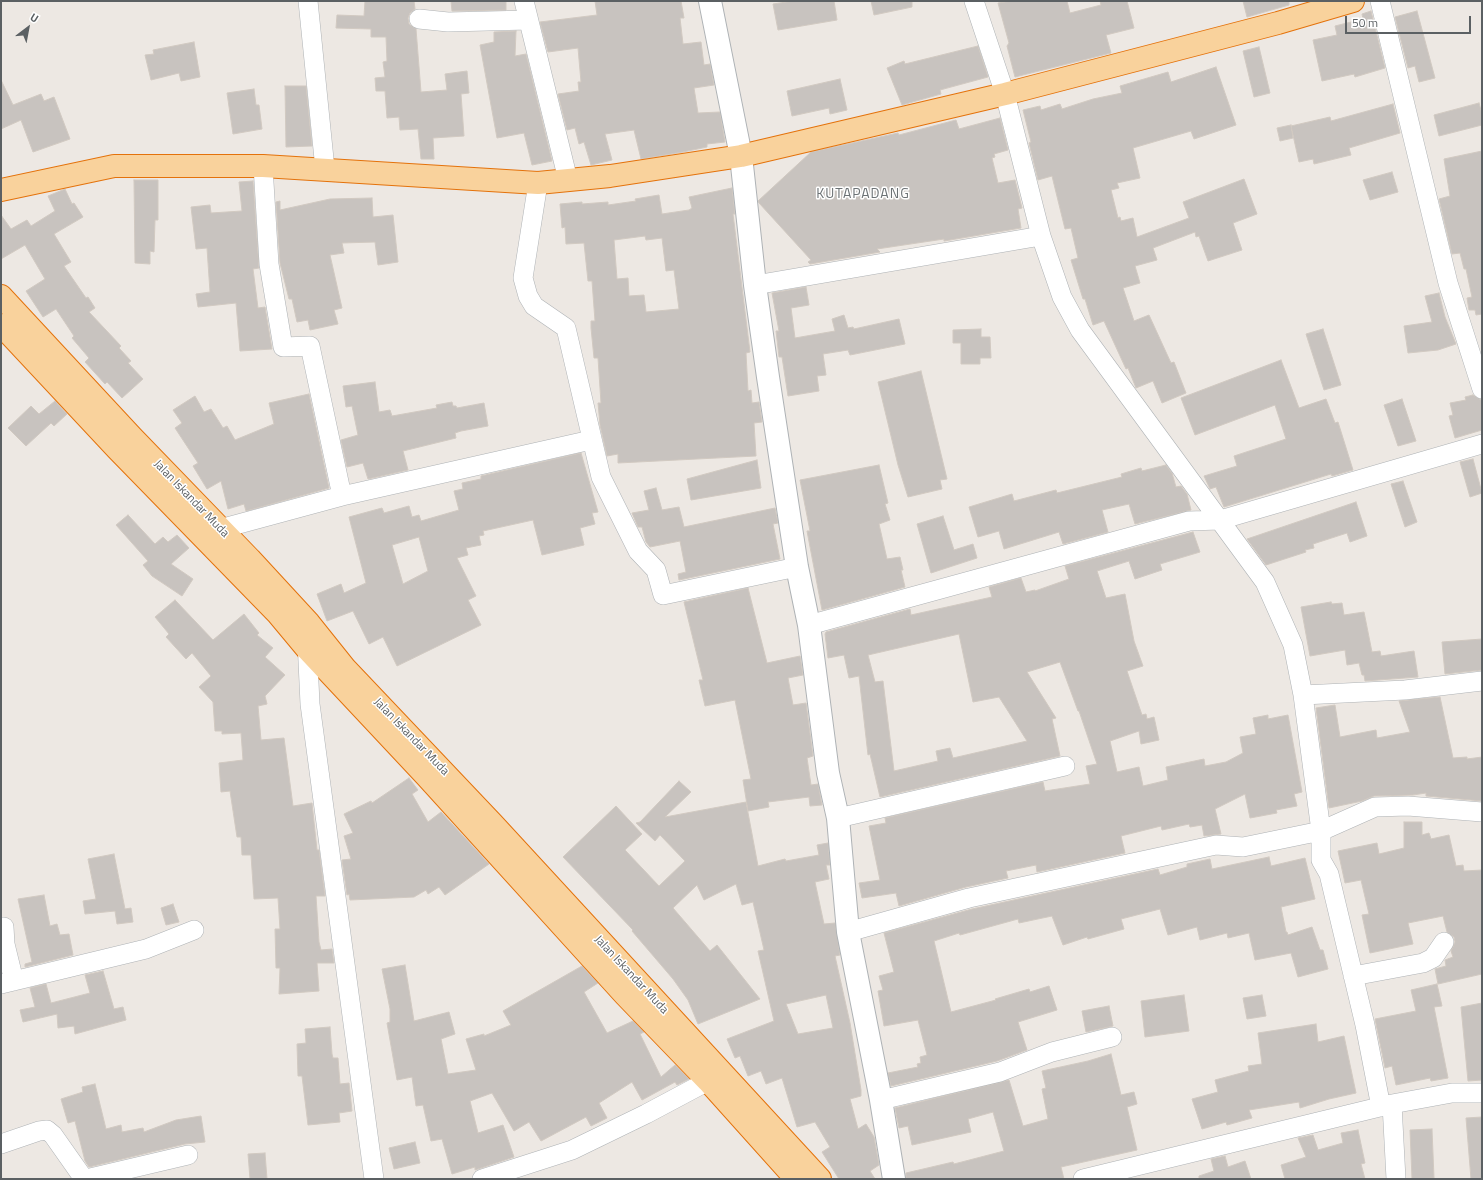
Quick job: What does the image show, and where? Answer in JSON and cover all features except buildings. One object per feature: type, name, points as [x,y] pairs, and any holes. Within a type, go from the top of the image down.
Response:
[{"type":"highway","points":[[1,190],[114,166],[263,166],[538,182],[610,176],[741,156],[1005,94],[1278,23],[1353,1]]},
{"type":"highway","name":"Jalan Iskandar Muda","points":[[1,296],[100,417]]},
{"type":"highway","name":"Jalan Iskandar Muda","points":[[1,325],[100,417],[125,443],[307,649],[427,777],[625,995],[708,1081],[796,1179]]},
{"type":"highway","name":"Jalan Iskandar Muda","points":[[125,443],[220,529],[308,623],[345,668],[493,824],[820,1179]]},
{"type":"street","points":[[308,1],[325,169]]},
{"type":"street","points":[[524,1],[568,180]]},
{"type":"street","points":[[710,1],[741,156],[755,285],[797,567],[810,626],[828,773],[838,818],[848,932],[881,1100],[894,1179]]},
{"type":"street","points":[[974,1],[1005,94],[1041,236],[1062,297],[1080,330],[1265,582],[1293,645],[1303,695],[1321,831],[1321,860],[1329,874],[1353,976],[1387,1106],[1396,1179]]},
{"type":"street","points":[[1380,1],[1448,283],[1482,388]]},
{"type":"street","points":[[419,20],[448,22],[528,20]]},
{"type":"street","points":[[263,166],[269,264],[283,347],[310,346],[342,496]]},
{"type":"street","points":[[538,182],[524,278],[528,296],[534,306],[566,328],[591,440],[601,477],[638,550],[656,570],[663,595],[797,567]]},
{"type":"street","points":[[755,285],[1041,236]]},
{"type":"street","points":[[220,529],[342,496],[591,440]]},
{"type":"street","points":[[810,626],[1189,521],[1220,520],[1482,444]]},
{"type":"street","points":[[308,623],[307,649],[310,704],[374,1179]]},
{"type":"street","points":[[1303,695],[1406,690],[1482,682]]},
{"type":"street","points":[[838,818],[1065,766]]},
{"type":"street","points":[[848,932],[969,898],[1216,845],[1243,847],[1321,831],[1375,807],[1408,806],[1482,812]]},
{"type":"street","points":[[1,927],[4,927],[7,982],[146,949],[194,930]]},
{"type":"street","points":[[1353,976],[1423,963],[1433,958],[1444,942]]},
{"type":"street","points":[[881,1100],[1000,1072],[1052,1052],[1112,1037]]},
{"type":"street","points":[[482,1179],[572,1150],[646,1114],[708,1081]]},
{"type":"street","points":[[1083,1179],[1387,1106],[1452,1093],[1482,1093]]},
{"type":"street","points":[[1,1144],[39,1131],[47,1130],[53,1134],[85,1179],[188,1155]]},
{"type":"district","name":"KUTAPADANG","points":[[863,195]]}]
